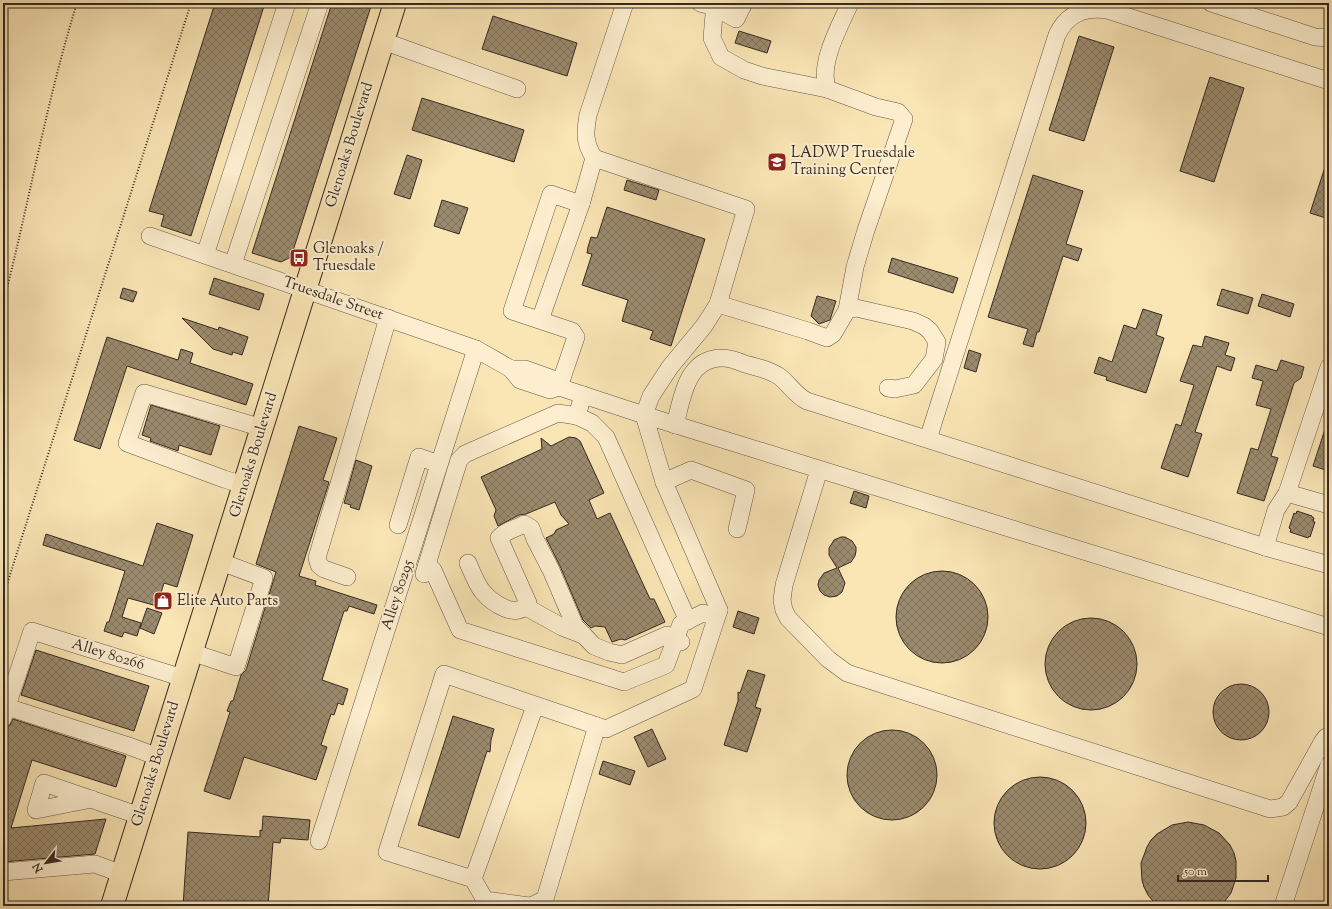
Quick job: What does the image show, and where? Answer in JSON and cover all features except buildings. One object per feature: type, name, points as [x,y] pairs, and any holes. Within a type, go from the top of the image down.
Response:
[{"type":"main road","name":"Glenoaks Boulevard","points":[[112,906],[395,3]]},
{"type":"street","points":[[205,255],[288,3]]},
{"type":"street","points":[[233,264],[320,3]]},
{"type":"street","points":[[597,726],[545,899],[530,906],[485,900],[473,879],[387,852],[444,674],[606,729],[693,690],[714,612],[664,482],[644,415],[651,396],[670,367],[704,326],[718,304],[746,210],[594,158],[587,148],[586,131],[588,115],[625,3]]},
{"type":"street","points":[[710,4],[736,19],[744,3]]},
{"type":"street","points":[[827,89],[825,81],[827,59],[850,3]]},
{"type":"street","points":[[1211,3],[1315,37],[1329,38]]},
{"type":"street","points":[[710,4],[712,38],[721,58],[744,70],[762,76],[827,89],[876,107],[898,112],[904,119],[866,230],[855,267],[847,310],[833,334],[827,338],[718,304]]},
{"type":"street","points":[[928,439],[1057,35],[1064,22],[1083,11],[1098,9],[1107,10],[1329,81]]},
{"type":"street","points":[[383,41],[517,89]]},
{"type":"street","points":[[540,320],[581,204],[594,158]]},
{"type":"street","points":[[581,204],[550,194],[512,311],[572,331],[576,337],[559,387],[819,470],[1329,627]]},
{"type":"street","name":"Truesdale Street","points":[[150,236],[476,348],[511,369],[525,369],[553,380],[559,387]]},
{"type":"street","points":[[847,310],[856,308],[913,321],[927,328],[937,342],[934,359],[914,385],[895,389],[888,388]]},
{"type":"street","points":[[347,577],[324,569],[319,565],[317,558],[388,318]]},
{"type":"street","name":"Alley 80295","points":[[319,841],[476,348]]},
{"type":"street","points":[[675,425],[686,384],[692,373],[706,362],[721,358],[731,359],[775,374],[807,401],[1265,547],[1329,565]]},
{"type":"street","points":[[1265,547],[1276,510],[1287,493],[1329,367]]},
{"type":"street","points":[[244,485],[127,443],[144,393],[262,428]]},
{"type":"street","points":[[576,416],[583,395]]},
{"type":"street","points":[[688,621],[606,437],[592,423],[576,416],[558,413],[465,454],[459,460],[424,574],[453,636],[623,691],[671,671],[681,624],[688,621],[703,613],[714,612]]},
{"type":"street","points":[[398,525],[419,456],[439,464]]},
{"type":"street","points":[[664,482],[691,470],[746,490],[737,529]]},
{"type":"street","points":[[819,470],[784,585],[782,600],[784,610],[788,618],[828,659],[847,673],[1270,809],[1283,807],[1289,802],[1323,741],[1329,736]]},
{"type":"street","points":[[1287,493],[1329,505]]},
{"type":"street","points":[[468,563],[481,589],[490,600],[512,611],[519,611],[526,607],[528,603],[499,538],[504,532],[524,524],[531,528],[575,626],[594,646],[622,655],[667,635],[678,641]]},
{"type":"street","points":[[191,652],[236,667],[264,578],[221,562]]},
{"type":"street","points":[[526,607],[562,627],[583,635]]},
{"type":"street","points":[[678,641],[686,630],[706,620],[714,612]]},
{"type":"street","name":"Alley 80266","points":[[5,713],[32,631],[183,678]]},
{"type":"street","points":[[473,879],[535,706]]},
{"type":"street","points":[[5,713],[129,746],[158,757]]},
{"type":"street","points":[[1283,906],[1329,766]]},
{"type":"street","points":[[92,799],[140,816]]},
{"type":"street","points":[[3,872],[95,864],[122,874]]},
{"type":"path","points":[[3,304],[14,264],[63,48],[78,3]]},
{"type":"path","points":[[3,597],[191,3]]},
{"type":"place","name":"LADWP Truesdale Training Center","points":[[777,162]]},
{"type":"place","name":"Glenoaks / Truesdale","points":[[299,258]]},
{"type":"place","name":"Elite Auto Parts","points":[[163,601]]}]
